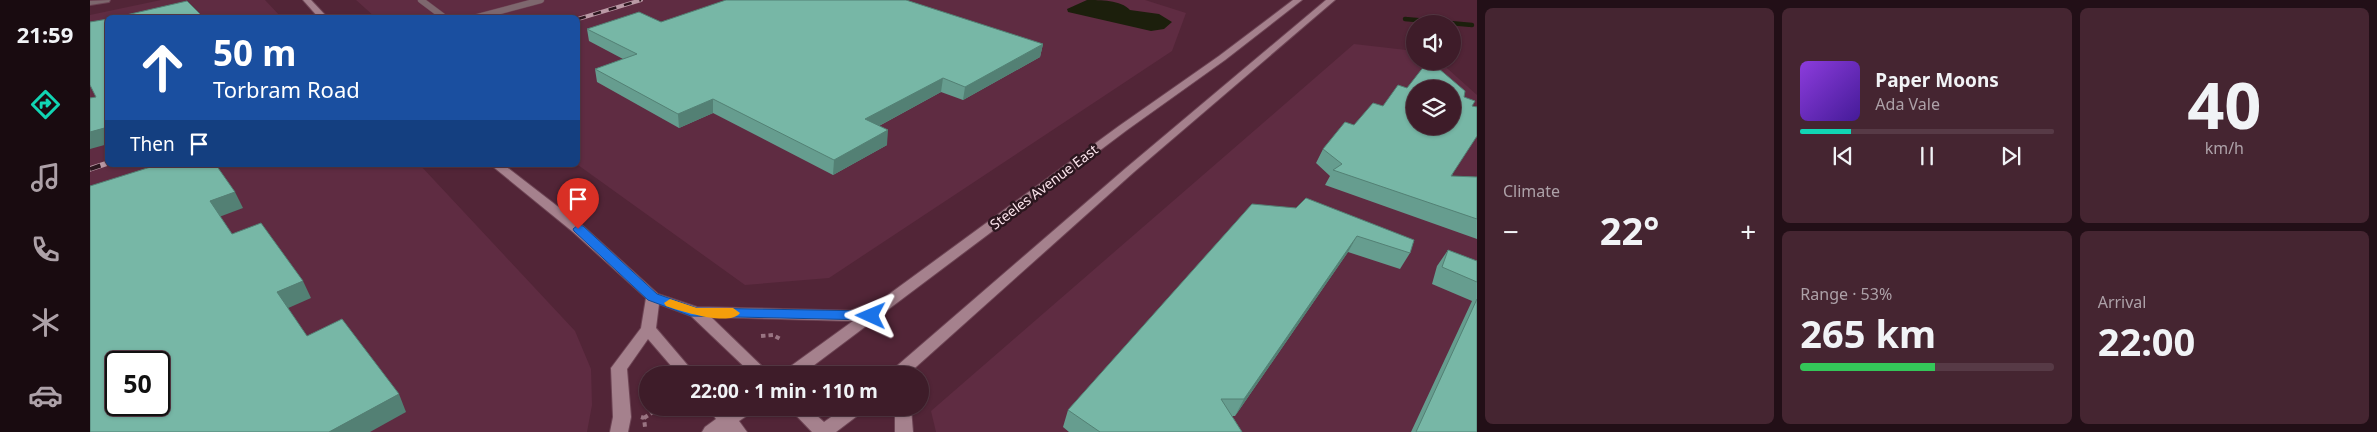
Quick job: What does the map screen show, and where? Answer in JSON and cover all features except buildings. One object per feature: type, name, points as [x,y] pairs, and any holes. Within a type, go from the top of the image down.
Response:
[{"type":"main road","points":[[307,0],[321,15]]},
{"type":"main road","name":"Steeles Avenue East","points":[[802,366],[1115,134],[1222,58],[1298,0]]},
{"type":"main road","points":[[909,366],[1130,170],[1331,0]]},
{"type":"main road","points":[[500,167],[578,229],[653,297],[696,312],[871,316]]},
{"type":"main road","points":[[619,432],[622,417],[619,368],[648,329],[653,297]]},
{"type":"main road","points":[[696,312],[753,366]]},
{"type":"main road","points":[[648,329],[680,366]]},
{"type":"main road","points":[[806,416],[823,432],[844,416]]},
{"type":"main road","points":[[903,416],[904,432]]},
{"type":"main road","points":[[711,432],[727,420]]},
{"type":"street","points":[[90,3],[106,0]]},
{"type":"lane","points":[[420,0],[441,15]]},
{"type":"lane","points":[[485,15],[541,0]]},
{"type":"path","points":[[761,336],[773,335],[782,340]]},
{"type":"shaded area","points":[[161,0],[265,0],[279,15],[105,15],[105,167],[422,167],[575,331],[591,369],[592,405],[587,432],[90,432],[90,15]]},
{"type":"shaded area","points":[[356,0],[1145,0],[1186,13],[1172,51],[829,278],[745,285],[580,166],[580,15],[373,15]]},
{"type":"shaded area","points":[[1087,0],[1116,2],[1130,10],[1159,14],[1172,22],[1164,29],[1151,31],[1068,12],[1067,9]]},
{"type":"shaded area","points":[[1354,44],[1406,50],[1406,70],[1449,70],[1460,80],[1406,80],[1406,135],[1461,135],[1461,81],[1477,95],[1477,432],[936,432],[931,411]]},
{"type":"waterway","points":[[1405,19],[1472,25]]},
{"type":"railway","points":[[580,18],[641,0]]},
{"type":"railway","points":[[90,169],[105,164]]},
{"type":"slow traffic","points":[[670,303],[696,312],[733,313]]},
{"type":"route","points":[[578,229],[653,297],[696,312],[871,316]]}]
